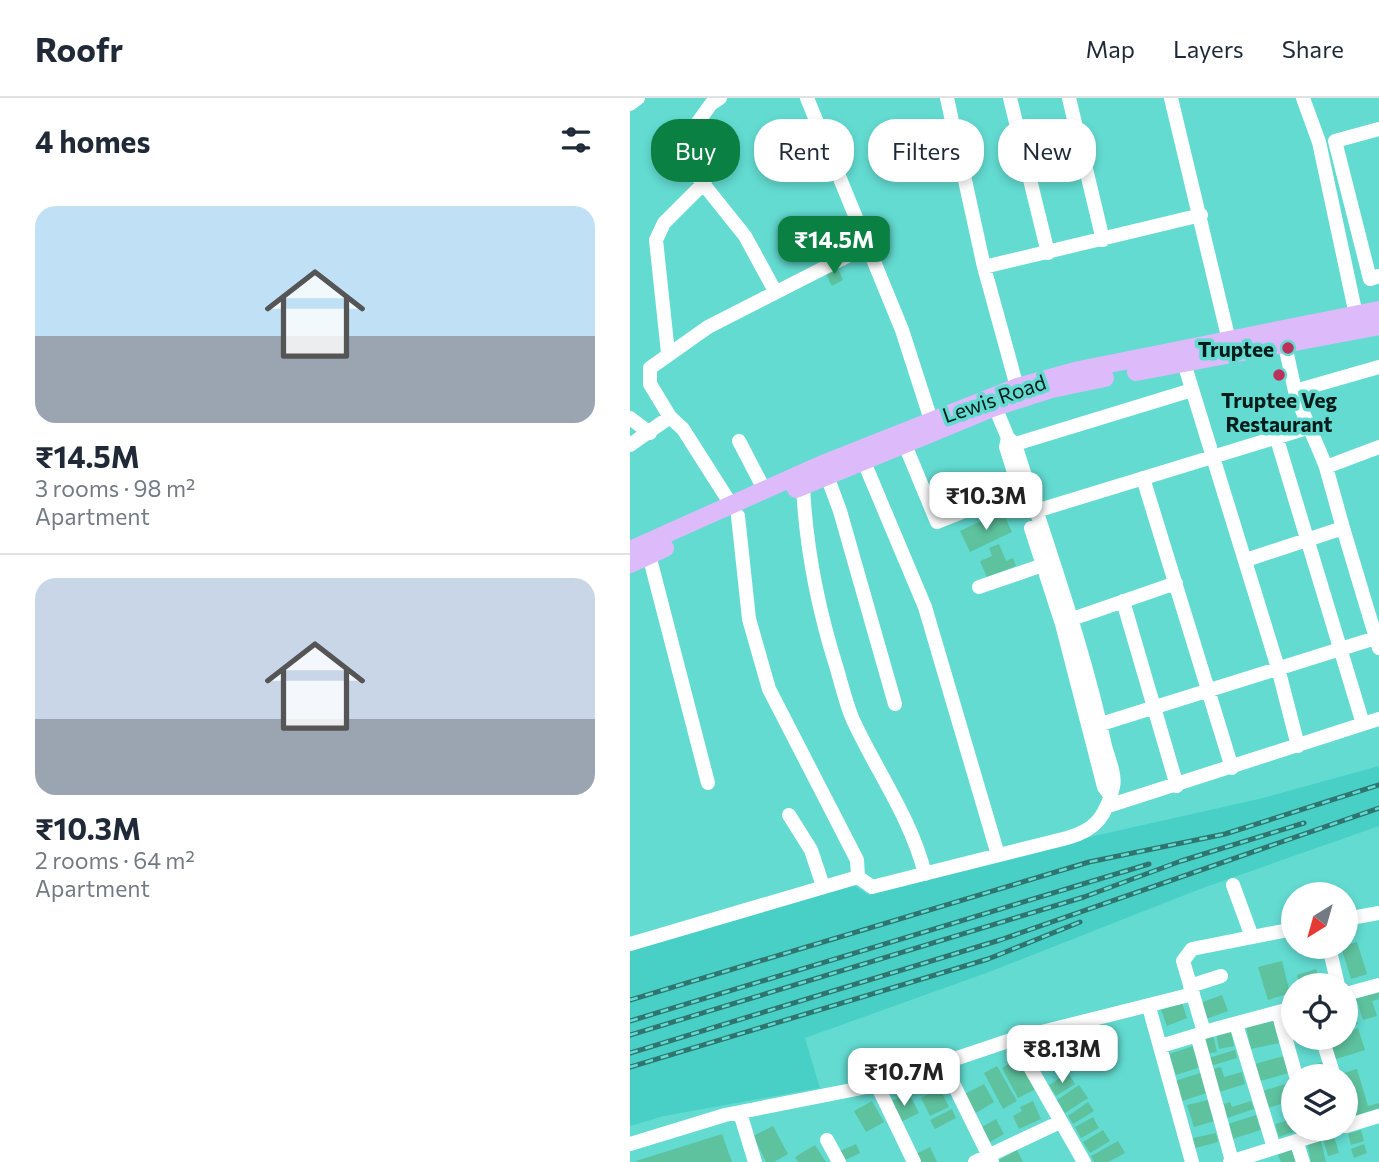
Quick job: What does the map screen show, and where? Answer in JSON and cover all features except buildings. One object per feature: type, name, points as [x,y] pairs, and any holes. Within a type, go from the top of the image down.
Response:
[{"type":"main road","name":"Lewis Road","points":[[630,550],[803,486],[995,407],[1052,389],[1184,363],[1235,347],[1285,345],[1356,323],[1379,310]]},
{"type":"main road","name":"Lewis Road","points":[[735,511],[765,491],[931,420],[1017,387],[1079,370],[1235,347],[1356,323],[1379,326]]},
{"type":"main road","points":[[1356,323],[1379,335]]},
{"type":"main road","name":"Lewis Road","points":[[630,564],[705,524]]},
{"type":"street","points":[[630,104],[638,98]]},
{"type":"street","points":[[807,98],[902,330],[931,420]]},
{"type":"street","points":[[947,98],[985,267],[1017,387]]},
{"type":"street","points":[[1010,98],[1048,253]]},
{"type":"street","points":[[1069,98],[1103,240]]},
{"type":"street","points":[[1171,98],[1235,347]]},
{"type":"street","points":[[1181,98],[1235,347]]},
{"type":"street","points":[[1303,98],[1319,142],[1356,323]]},
{"type":"street","points":[[712,100],[693,129],[673,146],[745,236],[775,291]]},
{"type":"street","points":[[1379,130],[1335,141],[1370,279],[1379,276]]},
{"type":"street","points":[[668,353],[656,240],[664,223],[705,183]]},
{"type":"street","points":[[985,267],[1201,215]]},
{"type":"street","points":[[858,877],[857,860],[769,689],[749,619],[735,511],[683,429],[670,417],[648,374],[650,368],[668,353],[775,291],[867,246]]},
{"type":"street","points":[[1101,724],[1153,710],[1338,649],[1378,641],[1326,467],[1315,437],[1307,428],[1295,391],[1285,345]]},
{"type":"street","points":[[1184,363],[1278,668],[1298,746]]},
{"type":"street","points":[[1295,391],[1379,367]]},
{"type":"street","points":[[1109,800],[1062,624],[1006,447],[1012,441],[1192,390]]},
{"type":"street","points":[[630,944],[858,877],[872,887],[1083,834],[1099,822],[1114,785],[1101,724],[1072,620],[1036,511],[1012,441],[995,407]]},
{"type":"street","points":[[630,444],[670,417]]},
{"type":"street","points":[[630,418],[650,433]]},
{"type":"street","points":[[1036,511],[1307,428]]},
{"type":"street","points":[[1276,436],[1338,649],[1363,724]]},
{"type":"street","points":[[739,441],[765,491]]},
{"type":"street","points":[[905,445],[937,522],[982,504]]},
{"type":"street","points":[[1326,467],[1379,447]]},
{"type":"street","points":[[864,462],[925,607],[998,855]]},
{"type":"street","points":[[827,476],[840,511],[895,704]]},
{"type":"street","points":[[1143,478],[1232,768]]},
{"type":"street","points":[[803,486],[805,531],[815,583],[852,717],[913,834],[925,874]]},
{"type":"street","points":[[1245,560],[1343,528]]},
{"type":"street","points":[[649,555],[708,783]]},
{"type":"street","points":[[979,587],[1043,565]]},
{"type":"street","points":[[1072,620],[1176,583]]},
{"type":"street","points":[[1123,601],[1177,786]]},
{"type":"street","points":[[1109,800],[1177,786],[1379,719]]},
{"type":"street","points":[[789,814],[811,849],[823,886]]},
{"type":"street","points":[[1233,885],[1252,937]]},
{"type":"street","points":[[1358,917],[1379,913]]},
{"type":"street","points":[[1281,931],[1192,949],[1183,961],[1231,1161],[1300,1141]]},
{"type":"street","points":[[630,1144],[740,1113],[877,1085],[1014,1039],[1149,1007],[1221,976]]},
{"type":"street","points":[[1358,990],[1379,985]]},
{"type":"street","points":[[1149,1007],[1192,1162]]},
{"type":"street","points":[[1161,1046],[1281,1011]]},
{"type":"street","points":[[1278,1012],[1293,1064]]},
{"type":"street","points":[[1236,1024],[1274,1148]]},
{"type":"street","points":[[1014,1039],[1084,1162]]},
{"type":"street","points":[[942,1061],[985,1160],[1060,1122]]},
{"type":"street","points":[[877,1085],[914,1162]]},
{"type":"street","points":[[740,1113],[755,1162]]},
{"type":"street","points":[[1358,1120],[1379,1116]]},
{"type":"street","points":[[827,1140],[839,1162]]},
{"type":"street","points":[[1297,1143],[1303,1162]]},
{"type":"shaded area","points":[[1379,766],[1379,826],[1200,889],[989,972],[805,1038],[820,1088],[664,1116],[630,1126],[630,950],[853,885],[869,895],[974,863],[1259,799]]},
{"type":"railway","points":[[630,1000],[1089,862],[1225,834],[1379,785]]},
{"type":"railway","points":[[630,1053],[1000,940],[1379,808]]},
{"type":"railway","points":[[630,1035],[1084,897],[1181,861],[1304,823]]},
{"type":"railway","points":[[630,1021],[1149,864]]},
{"type":"railway","points":[[630,1067],[988,959],[1080,922]]},
{"type":"place","name":"Truptee","points":[[1288,348]]},
{"type":"place","name":"Truptee Veg Restaurant","points":[[1279,375]]}]
